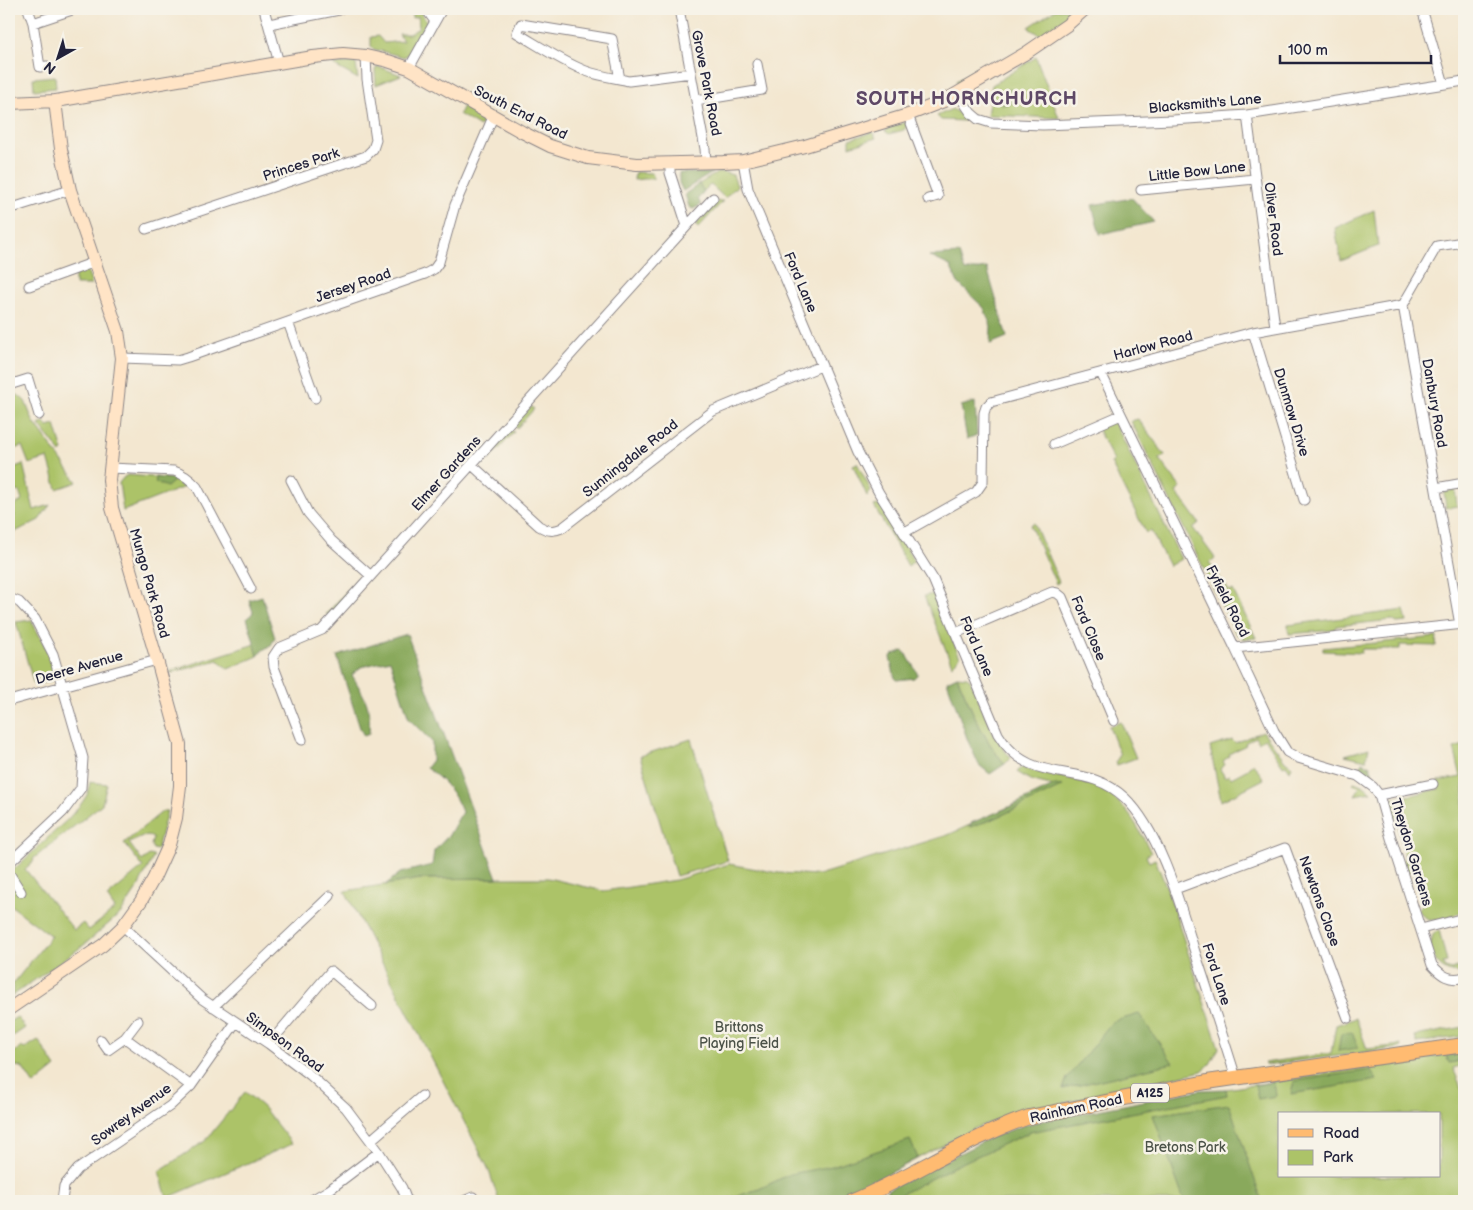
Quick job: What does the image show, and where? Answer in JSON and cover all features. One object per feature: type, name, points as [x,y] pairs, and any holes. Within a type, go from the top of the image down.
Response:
[{"type":"main road","name":"Rainham Road","points":[[853,1201],[977,1138],[1029,1117],[1177,1087],[1464,1044]]},
{"type":"street","points":[[28,9],[33,23],[40,67],[47,66]]},
{"type":"street","points":[[33,23],[75,9]]},
{"type":"street","points":[[264,9],[279,63]]},
{"type":"street","points":[[426,9],[434,20]]},
{"type":"street","points":[[409,68],[434,20],[442,9]]},
{"type":"street","name":"Grove Park Road","points":[[679,9],[706,162]]},
{"type":"street","name":"South End Road","points":[[9,103],[55,101],[313,57],[343,54],[366,56],[409,68],[493,117],[550,146],[588,158],[637,164],[743,161],[805,146],[908,115],[958,94],[1026,53],[1067,25],[1085,9]]},
{"type":"street","points":[[1422,9],[1444,84]]},
{"type":"street","points":[[269,24],[339,10]]},
{"type":"street","points":[[620,79],[612,39],[521,24],[518,33],[539,47],[587,72],[620,79],[629,80],[690,73]]},
{"type":"street","name":"Princes Park","points":[[146,229],[366,156],[373,149],[376,140],[367,79],[366,56]]},
{"type":"street","points":[[696,101],[762,90],[757,64]]},
{"type":"street","name":"Blacksmith's Lane","points":[[958,94],[971,113],[978,119],[1007,125],[1173,120],[1247,115],[1464,81]]},
{"type":"street","name":"Mungo Park Road","points":[[9,1009],[103,945],[122,926],[141,901],[169,845],[176,818],[180,786],[180,744],[112,508],[109,480],[122,358],[118,331],[70,190],[61,149],[55,101]]},
{"type":"street","points":[[908,115],[938,196],[928,200]]},
{"type":"street","name":"Oliver Road","points":[[1247,115],[1274,328]]},
{"type":"street","name":"Jersey Road","points":[[122,358],[178,360],[425,274],[434,269],[439,262],[455,205],[493,117]]},
{"type":"street","name":"Ford Lane","points":[[743,161],[750,194],[862,460],[933,579],[998,734],[1006,746],[1025,762],[1038,768],[1090,778],[1108,785],[1126,798],[1144,822],[1160,853],[1175,889],[1236,1078]]},
{"type":"street","points":[[670,163],[670,173],[687,226]]},
{"type":"street","name":"Little Bow Lane","points":[[1140,190],[1255,178]]},
{"type":"street","points":[[9,209],[70,190]]},
{"type":"street","name":"Elmer Gardens","points":[[302,740],[274,667],[273,657],[279,648],[322,630],[713,198]]},
{"type":"street","points":[[1403,305],[1437,246],[1464,242]]},
{"type":"street","points":[[28,286],[95,262]]},
{"type":"street","name":"Harlow Road","points":[[905,532],[976,492],[983,482],[984,412],[986,406],[991,402],[1253,332],[1403,305]]},
{"type":"street","name":"Danbury Road","points":[[1403,305],[1462,624]]},
{"type":"street","points":[[288,322],[315,398]]},
{"type":"street","name":"Dunmow Drive","points":[[1253,332],[1304,500]]},
{"type":"street","name":"Sunningdale Road","points":[[472,465],[539,526],[546,530],[554,531],[562,528],[712,411],[821,366]]},
{"type":"street","name":"Fyfield Road","points":[[1101,374],[1235,648],[1462,624]]},
{"type":"street","points":[[9,385],[28,379],[39,415]]},
{"type":"street","points":[[1054,444],[1121,415]]},
{"type":"street","points":[[111,468],[174,471],[192,482],[197,487],[251,589]]},
{"type":"street","points":[[291,480],[308,513],[331,540],[371,576]]},
{"type":"street","points":[[1436,488],[1464,483]]},
{"type":"street","name":"Ford Close","points":[[956,633],[1052,592],[1057,593],[1062,597],[1114,721]]},
{"type":"street","points":[[9,598],[19,602],[35,619],[53,654],[83,758],[81,788],[63,812],[9,863]]},
{"type":"street","name":"Theydon Gardens","points":[[1235,648],[1274,731],[1287,752],[1298,758],[1358,776],[1380,795],[1391,838],[1432,965],[1446,977],[1454,980],[1464,977]]},
{"type":"street","name":"Deere Avenue","points":[[9,701],[157,660]]},
{"type":"street","points":[[1380,795],[1433,784]]},
{"type":"street","name":"Newtons Close","points":[[1175,889],[1285,848],[1348,1018]]},
{"type":"street","points":[[9,874],[20,892]]},
{"type":"street","points":[[213,1007],[330,896]]},
{"type":"street","name":"Theydon Gardens","points":[[1421,928],[1460,919]]},
{"type":"street","name":"Simpson Road","points":[[122,926],[202,999],[270,1044],[310,1075],[346,1108],[379,1152],[402,1188],[407,1201]]},
{"type":"street","points":[[270,1044],[331,971],[372,1006]]},
{"type":"street","points":[[101,1040],[108,1050],[125,1038],[138,1021]]},
{"type":"street","name":"Sowrey Avenue","points":[[62,1201],[64,1186],[78,1169],[170,1106],[190,1086],[236,1022]]},
{"type":"street","points":[[125,1038],[190,1086]]},
{"type":"street","points":[[371,1140],[422,1096]]},
{"type":"street","points":[[310,1201],[329,1190],[379,1152]]},
{"type":"green space","points":[[412,9],[418,9],[427,22],[409,54],[404,57],[373,49],[371,37],[378,36],[384,43],[403,41],[399,34],[409,34],[419,28],[418,16],[412,18]]},
{"type":"green space","points":[[1056,9],[1075,9],[1069,16],[1041,35],[1030,29],[1029,27]]},
{"type":"green space","points":[[1036,57],[1059,118],[987,115],[992,85]]},
{"type":"green space","points":[[350,62],[356,64],[358,79],[333,65]]},
{"type":"green space","points":[[377,67],[401,75],[376,85],[375,70]]},
{"type":"green space","points":[[976,69],[980,75],[959,87],[956,81]]},
{"type":"green space","points":[[55,76],[56,88],[34,90],[33,78]]},
{"type":"green space","points":[[1011,89],[1013,103],[1002,105],[1001,92]]},
{"type":"green space","points":[[463,106],[478,116],[482,123],[480,127],[459,114]]},
{"type":"green space","points":[[952,109],[965,119],[964,121],[941,120],[937,116]]},
{"type":"green space","points":[[906,122],[907,126],[904,130],[889,134],[885,131],[887,128]]},
{"type":"green space","points":[[873,132],[876,138],[850,146],[850,139]]},
{"type":"green space","points":[[635,172],[652,173],[654,178],[634,180]]},
{"type":"green space","points":[[723,172],[733,175],[737,186],[725,198],[710,185],[704,191],[699,184],[717,173]]},
{"type":"green space","points":[[679,173],[712,173],[683,191],[679,183]]},
{"type":"green space","points":[[699,184],[704,191],[698,199],[701,205],[693,209],[689,207],[685,194]]},
{"type":"green space","points":[[1132,198],[1154,222],[1100,234],[1092,205]]},
{"type":"green space","points":[[718,201],[723,201],[698,228],[695,225]]},
{"type":"green space","points":[[1374,210],[1378,246],[1341,261],[1335,228]]},
{"type":"green space","points":[[959,254],[965,271],[987,268],[1007,337],[990,344],[991,326],[984,308],[958,283],[950,266],[929,256]]},
{"type":"green space","points":[[87,269],[92,285],[75,285],[75,274]]},
{"type":"green space","points":[[9,393],[18,395],[25,401],[33,421],[77,482],[57,489],[48,458],[29,464],[22,446],[9,451],[14,446],[9,431]]},
{"type":"green space","points":[[975,402],[977,435],[967,439],[961,406]]},
{"type":"green space","points":[[530,406],[534,409],[517,428],[513,425]]},
{"type":"green space","points":[[1138,419],[1165,455],[1159,459],[1181,488],[1176,492],[1199,523],[1193,528],[1215,558],[1209,563],[1230,592],[1233,590],[1256,638],[1244,639],[1236,634],[1131,421]]},
{"type":"green space","points":[[1114,421],[1181,559],[1169,566],[1151,531],[1146,533],[1111,463],[1114,461],[1097,428]]},
{"type":"green space","points":[[44,422],[48,427],[55,425],[63,451],[61,453],[39,425]]},
{"type":"green space","points":[[510,429],[514,432],[489,460],[485,457]]},
{"type":"green space","points":[[9,457],[13,468],[23,464],[34,510],[50,505],[39,520],[9,535],[9,519],[15,516],[11,507],[22,501],[19,491],[14,492],[12,487],[9,488]]},
{"type":"green space","points":[[857,463],[871,490],[867,496],[853,465]]},
{"type":"green space","points":[[128,475],[176,479],[187,486],[123,511],[119,483]]},
{"type":"green space","points":[[155,477],[176,479],[167,487],[156,483]]},
{"type":"green space","points":[[1455,489],[1457,506],[1446,508],[1444,493]]},
{"type":"green space","points":[[878,505],[885,509],[914,561],[908,566],[874,506]]},
{"type":"green space","points":[[1034,523],[1059,582],[1056,584],[1030,525]]},
{"type":"green space","points":[[1464,569],[1464,604],[1457,570]]},
{"type":"green space","points":[[362,574],[361,581],[330,615],[326,614]]},
{"type":"green space","points":[[933,594],[960,657],[952,665],[924,596]]},
{"type":"green space","points":[[262,596],[275,638],[271,645],[258,656],[247,618],[253,612],[249,600]]},
{"type":"green space","points":[[1404,610],[1407,622],[1397,623],[1392,620],[1337,626],[1334,630],[1289,634],[1288,625]]},
{"type":"green space","points":[[31,620],[49,655],[54,678],[51,681],[34,685],[16,622]]},
{"type":"green space","points":[[407,634],[497,878],[420,879],[385,885],[400,873],[432,865],[434,851],[449,835],[462,812],[448,787],[426,768],[432,760],[432,742],[409,719],[390,660],[361,667],[352,675],[368,709],[369,734],[364,736],[337,656]]},
{"type":"green space","points":[[1437,637],[1436,646],[1400,645],[1400,649],[1362,649],[1361,653],[1323,651],[1323,648]]},
{"type":"green space","points":[[255,644],[258,656],[228,669],[218,660],[171,673],[171,671]]},
{"type":"green space","points":[[903,651],[917,672],[917,675],[914,678],[897,680],[890,658],[892,655]]},
{"type":"green space","points":[[957,676],[970,679],[992,730],[1011,758],[1005,764],[983,733]]},
{"type":"green space","points":[[957,676],[983,733],[1005,764],[990,774],[979,765],[968,741],[947,681]]},
{"type":"green space","points":[[1121,722],[1136,758],[1117,765],[1116,761],[1120,755],[1109,726]]},
{"type":"green space","points":[[1263,731],[1285,761],[1292,766],[1290,771],[1286,765],[1283,766],[1265,738],[1258,742],[1255,737],[1245,743],[1246,745],[1229,754],[1230,756],[1223,761],[1225,765],[1220,769],[1225,777],[1229,775],[1231,778],[1248,769],[1253,763],[1264,779],[1221,801],[1210,747],[1232,740],[1235,743]]},
{"type":"green space","points":[[691,739],[728,861],[676,876],[640,756]]},
{"type":"green space","points":[[1464,745],[1464,912],[1444,919],[1433,920],[1428,919],[1418,909],[1423,904],[1414,872],[1406,871],[1403,860],[1405,857],[1396,818],[1393,816],[1390,802],[1393,799],[1439,789],[1438,781],[1461,777],[1454,748]]},
{"type":"green space","points":[[1369,748],[1366,760],[1345,755],[1366,749]]},
{"type":"green space","points":[[1362,762],[1370,766],[1375,780],[1360,769]]},
{"type":"green space","name":"Brittons Playing Field","points":[[1022,767],[1081,781],[1101,789],[1111,795],[1134,821],[1151,853],[1146,856],[1149,862],[1155,859],[1168,891],[1219,1048],[1210,1064],[1202,1071],[1012,1115],[975,1128],[862,1188],[829,1201],[499,1201],[488,1168],[345,891],[420,879],[548,878],[604,891],[676,880],[729,864],[779,873],[818,875],[948,835],[1054,786],[1030,780],[1017,772]]},
{"type":"green space","points":[[90,782],[107,784],[102,804],[33,859],[34,861],[25,869],[74,930],[83,923],[89,930],[115,909],[107,897],[143,867],[124,843],[163,811],[167,811],[157,850],[153,849],[151,845],[153,838],[147,835],[129,843],[142,861],[149,855],[154,856],[137,889],[121,913],[84,945],[12,996],[13,984],[51,936],[9,904],[9,874],[68,819],[87,795]]},
{"type":"green space","points":[[1354,782],[1364,786],[1371,792],[1355,795],[1360,787],[1353,784]]},
{"type":"green space","points":[[1055,785],[1063,786],[996,818],[970,827],[971,823]]},
{"type":"green space","points":[[1439,930],[1447,962],[1442,963],[1445,968],[1452,970],[1464,964],[1464,971],[1455,973],[1446,970],[1434,958],[1430,942],[1433,935]]},
{"type":"green space","points":[[1139,1014],[1173,1063],[1063,1089],[1067,1078],[1112,1022]]},
{"type":"green space","points":[[17,1017],[25,1028],[9,1039],[9,1022]]},
{"type":"green space","points":[[1356,1018],[1367,1049],[1401,1045],[1400,1048],[1266,1065],[1264,1063],[1331,1053],[1336,1025]]},
{"type":"green space","points":[[1464,1027],[1464,1036],[1417,1043],[1415,1036]]},
{"type":"green space","points":[[1352,1032],[1358,1048],[1338,1051],[1341,1034]]},
{"type":"green space","points":[[38,1040],[56,1067],[34,1085],[22,1067],[16,1066],[13,1068],[9,1062],[9,1055],[22,1047],[24,1049]]},
{"type":"green space","name":"Bretons Park","points":[[1464,1052],[1464,1065],[1453,1068],[1464,1094],[1464,1201],[867,1201],[992,1137],[1226,1089]]},
{"type":"green space","points":[[1459,1053],[1458,1062],[1449,1063],[1446,1055]]},
{"type":"green space","points":[[1370,1070],[1377,1080],[1291,1094],[1294,1081]]},
{"type":"green space","points":[[1274,1082],[1276,1096],[1258,1099],[1255,1085]]},
{"type":"green space","points":[[1226,1089],[1227,1095],[1030,1132],[951,1168],[892,1199],[887,1190],[992,1137],[1027,1124],[1200,1090]]},
{"type":"green space","points":[[245,1092],[263,1107],[292,1144],[167,1198],[159,1171],[205,1141]]},
{"type":"green space","name":"Bretons Park","points":[[1229,1104],[1262,1201],[1184,1201],[1153,1115]]},
{"type":"green space","points":[[910,1140],[918,1158],[862,1188],[829,1201],[720,1201],[759,1189],[790,1174],[832,1166]]},
{"type":"district","name":"SOUTH HORNCHURCH","points":[[967,98]]}]
